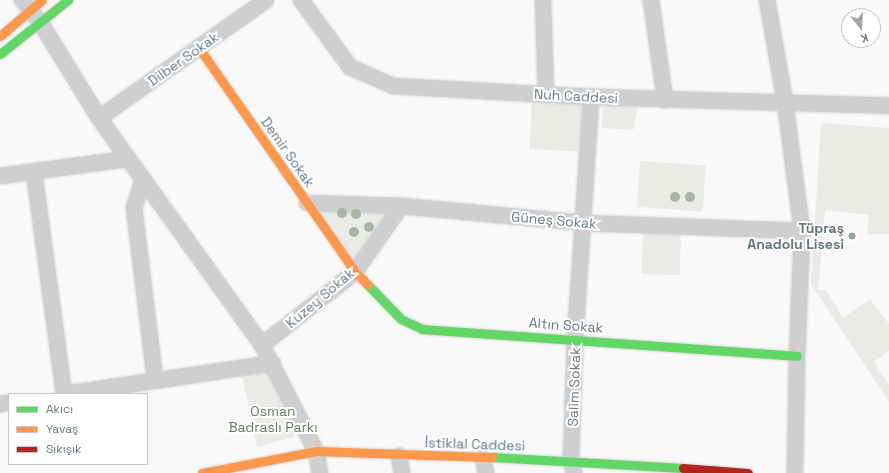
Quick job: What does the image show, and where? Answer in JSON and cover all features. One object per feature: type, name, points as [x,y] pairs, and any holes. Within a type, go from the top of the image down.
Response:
[{"type":"street","points":[[0,36],[26,5],[42,0]]},
{"type":"street","points":[[0,54],[68,0]]},
{"type":"street","name":"Dilber Sokak","points":[[99,118],[266,0]]},
{"type":"street","name":"Nuh Caddesi","points":[[301,0],[350,67],[393,86],[665,100],[786,102],[889,106]]},
{"type":"street","points":[[543,0],[546,95]]},
{"type":"street","points":[[651,0],[665,100]]},
{"type":"street","points":[[767,0],[786,102],[802,232],[797,356],[795,473]]},
{"type":"street","points":[[26,5],[40,22],[99,118],[262,345],[273,363],[316,451],[320,473]]},
{"type":"street","name":"Demir Sokak","points":[[199,48],[355,272]]},
{"type":"street","name":"Salim Sokak","points":[[573,467],[575,340],[591,97]]},
{"type":"street","points":[[0,176],[128,159]]},
{"type":"street","points":[[34,172],[65,393]]},
{"type":"street","points":[[143,179],[134,208],[155,380]]},
{"type":"street","name":"Güneş Sokak","points":[[307,203],[401,206],[583,223],[802,232]]},
{"type":"street","name":"Kuzey Sokak","points":[[262,345],[355,272],[401,206]]},
{"type":"street","name":"Altın Sokak","points":[[355,272],[401,319],[422,329],[797,356]]},
{"type":"street","points":[[71,393],[273,363]]},
{"type":"street","name":"İstiklal Caddesi","points":[[202,473],[316,451],[399,456],[485,466],[573,467],[748,473]]},
{"type":"street","points":[[399,456],[402,473]]},
{"type":"green space","points":[[532,101],[582,104],[579,152],[529,149]]},
{"type":"green space","points":[[603,103],[638,104],[633,130],[602,128]]},
{"type":"green space","points":[[821,123],[889,128],[889,234],[867,234],[869,215],[825,210],[818,290],[826,290],[843,318],[870,299],[889,324],[889,351],[874,362],[889,385],[889,402],[811,284]]},
{"type":"green space","points":[[640,161],[706,166],[703,211],[637,207]]},
{"type":"green space","points":[[307,203],[401,206],[355,272]]},
{"type":"green space","points":[[643,231],[681,232],[679,275],[641,274]]},
{"type":"green space","name":"Osman Badraslı Parkı","points":[[271,369],[301,425],[293,437],[257,447],[242,375]]},
{"type":"traffic: fast","points":[[0,54],[68,0]]},
{"type":"traffic: fast","points":[[368,285],[401,319],[422,329],[797,356]]},
{"type":"traffic: fast","points":[[492,457],[683,468]]},
{"type":"traffic: slow","points":[[0,36],[42,0]]},
{"type":"traffic: slow","points":[[199,48],[355,272],[368,285]]},
{"type":"traffic: slow","points":[[202,473],[316,451],[492,457]]},
{"type":"traffic: jam","points":[[683,468],[748,473]]},
{"type":"place","name":"Tüpraş Anadolu Lisesi","points":[[852,236]]}]
